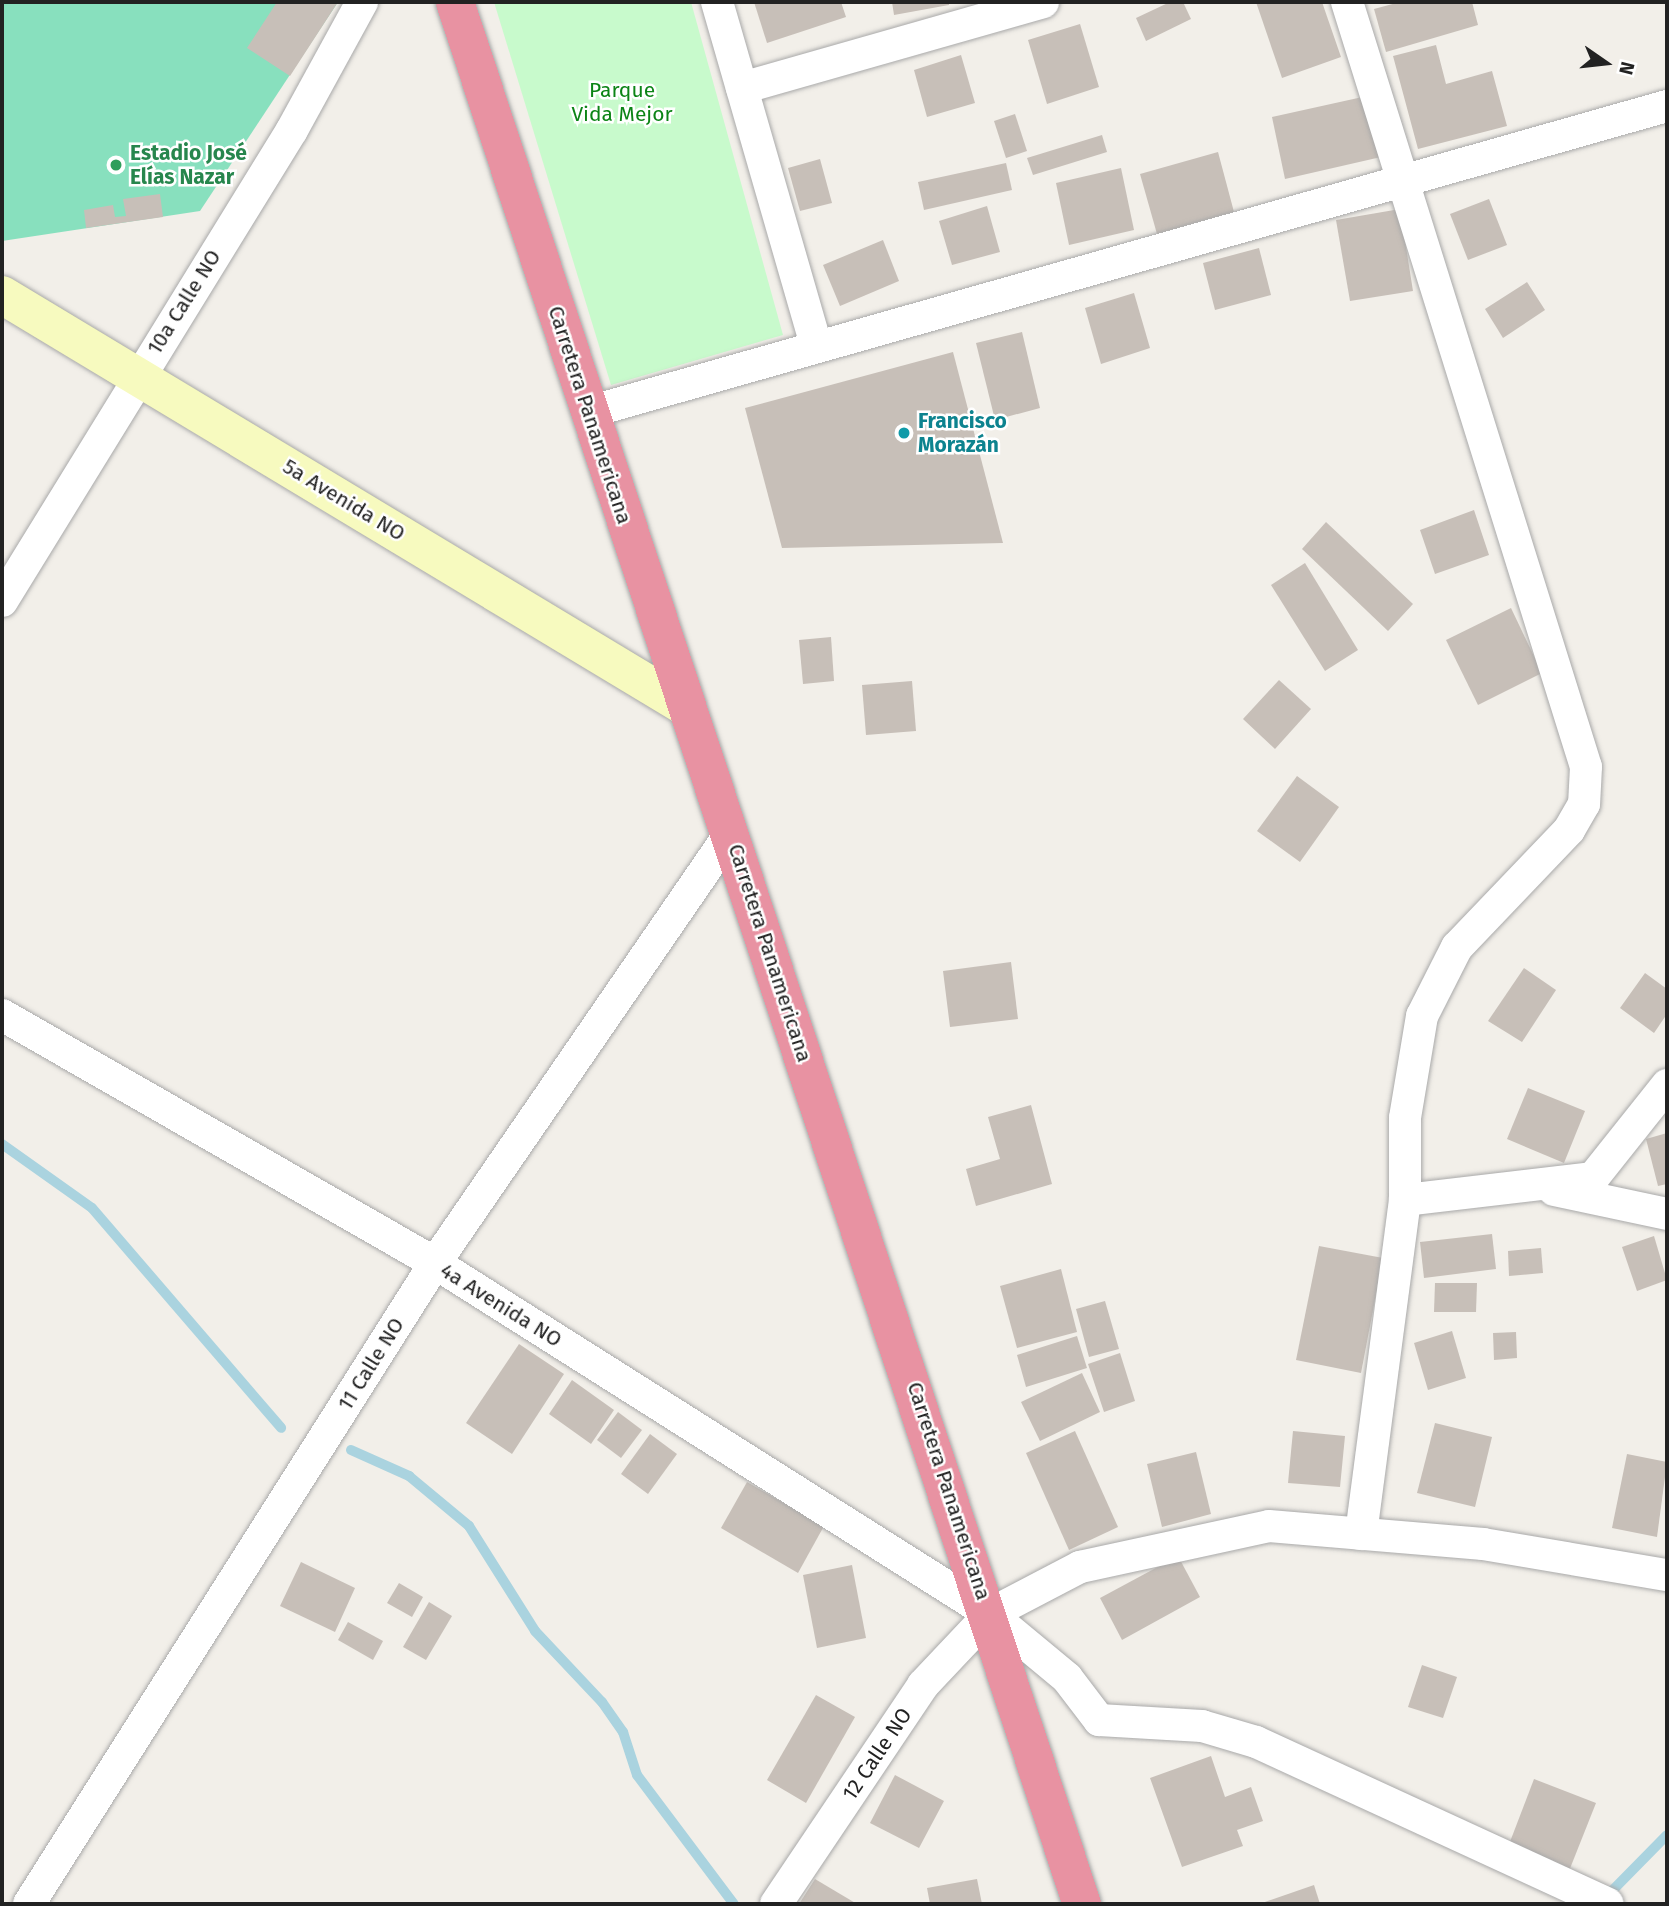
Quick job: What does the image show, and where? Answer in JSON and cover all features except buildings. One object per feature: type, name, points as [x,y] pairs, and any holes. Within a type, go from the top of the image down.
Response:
[{"type":"highway","name":"Carretera Panamericana","points":[[455,2],[685,706],[990,1614],[1082,1904]]},
{"type":"street","name":"10a Calle NO","points":[[2,601],[137,376],[292,130],[362,2]]},
{"type":"street","points":[[718,2],[816,345]]},
{"type":"street","points":[[742,88],[1043,2]]},
{"type":"street","points":[[1347,2],[1586,767],[1584,804],[1569,830],[1458,947],[1422,1016],[1405,1118],[1405,1200],[1362,1535]]},
{"type":"street","points":[[589,412],[816,345],[1404,183],[1667,106]]},
{"type":"street","name":"5a Avenida NO","points":[[2,295],[685,706]]},
{"type":"street","name":"11 Calle NO","points":[[29,1904],[435,1263],[730,834]]},
{"type":"street","name":"4a Avenida NO","points":[[2,1015],[435,1263],[990,1614],[1067,1678],[1099,1720],[1202,1726],[1243,1738],[1608,1904]]},
{"type":"street","points":[[1405,1200],[1593,1178],[1667,1084]]},
{"type":"street","points":[[1532,1185],[1667,1214]]},
{"type":"street","name":"12 Calle NO","points":[[776,1904],[923,1685],[990,1614],[1080,1567],[1269,1526],[1483,1544],[1667,1575]]},
{"type":"green space","name":"Estadio José Elías Nazar","points":[[2,2],[338,2],[200,211],[2,241]]},
{"type":"green space","name":"Parque Vida Mejor","points":[[494,2],[691,2],[783,335],[611,385]]},
{"type":"waterway","points":[[2,1144],[92,1208],[281,1428]]},
{"type":"waterway","points":[[351,1450],[409,1476],[469,1526],[535,1631],[602,1702],[623,1732],[637,1775],[734,1904]]},
{"type":"waterway","points":[[1605,1898],[1667,1835]]},
{"type":"place","name":"Estadio José Elías Nazar","points":[[116,165]]},
{"type":"place","name":"Francisco Morazán","points":[[904,433]]}]
